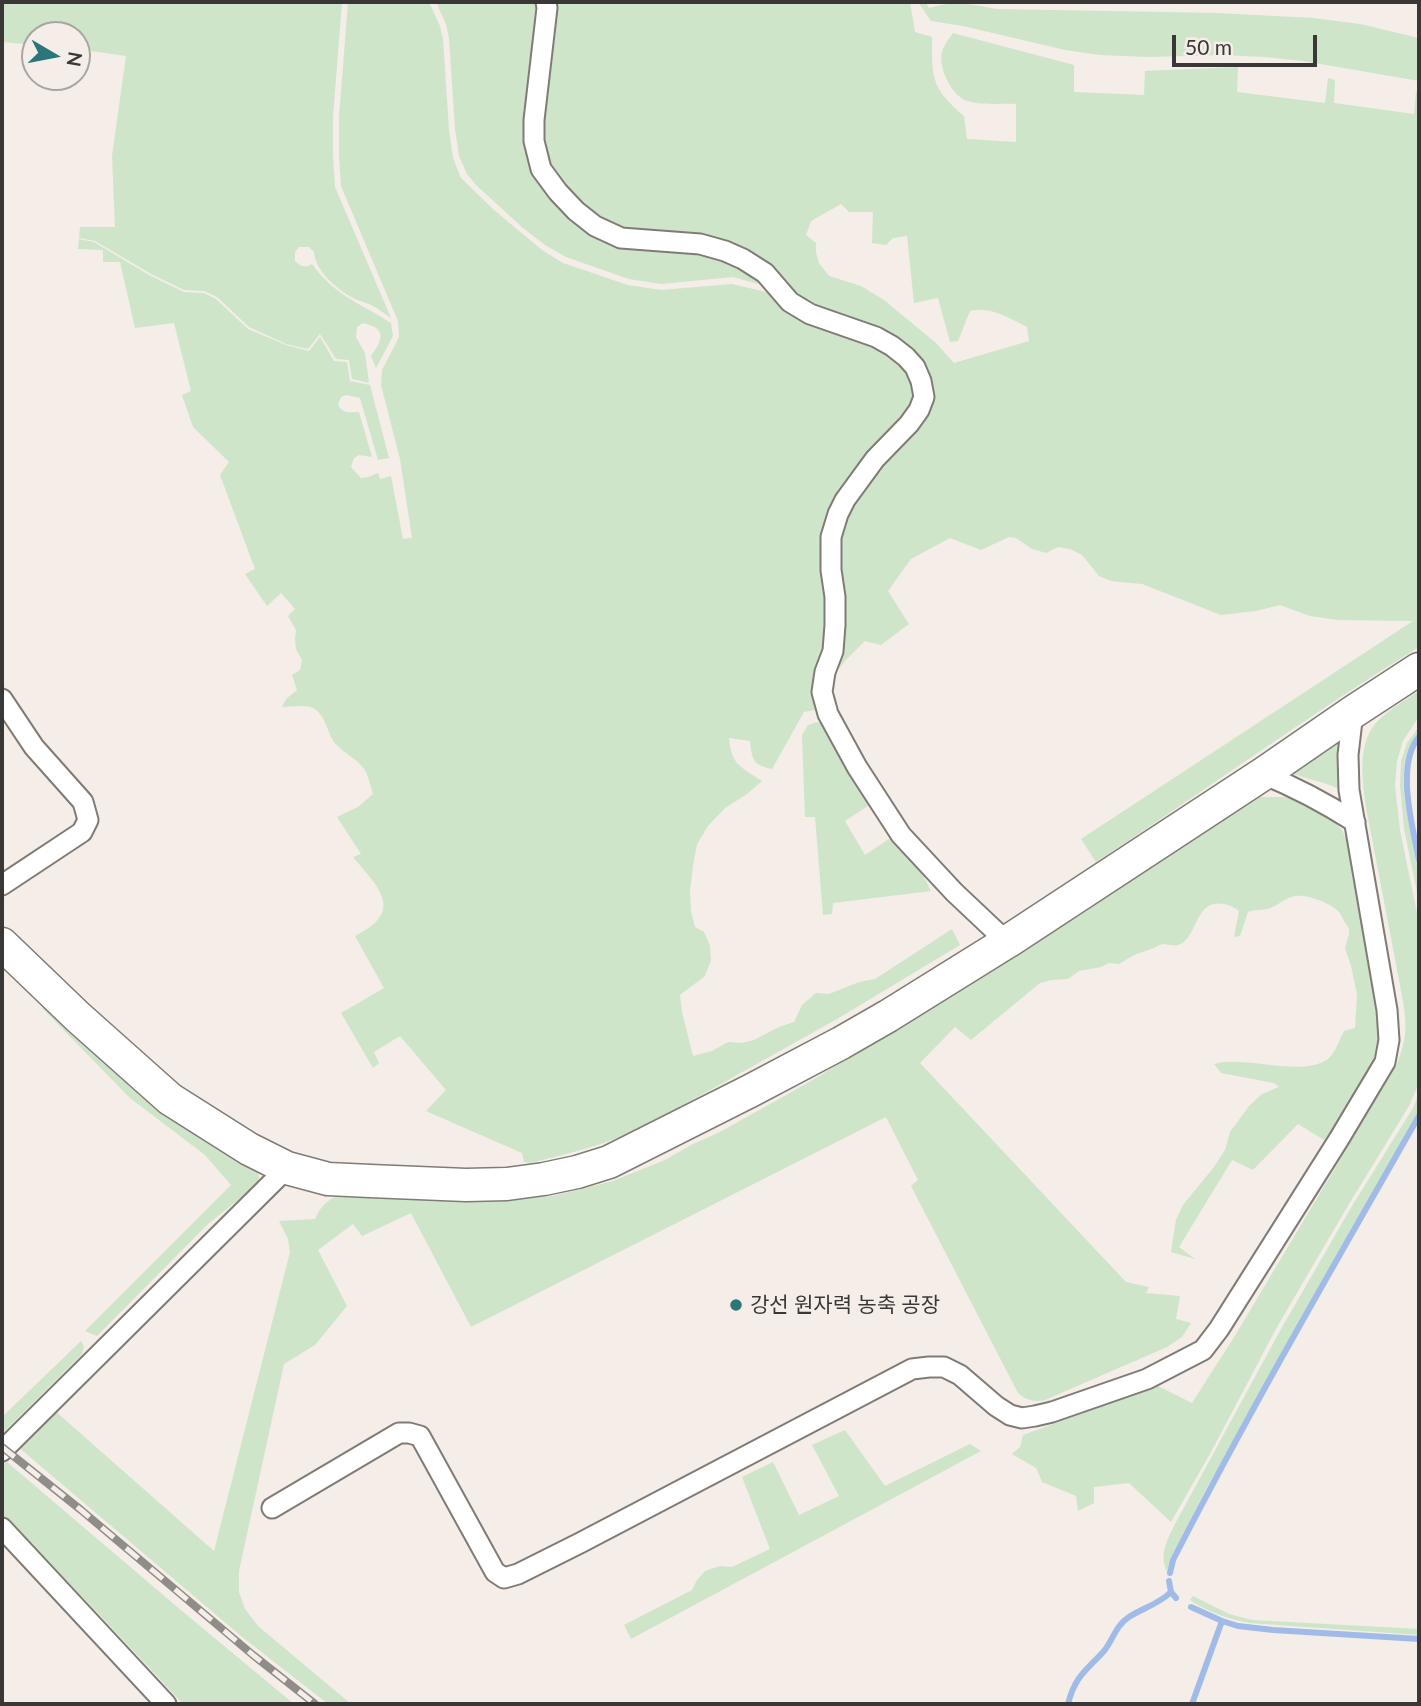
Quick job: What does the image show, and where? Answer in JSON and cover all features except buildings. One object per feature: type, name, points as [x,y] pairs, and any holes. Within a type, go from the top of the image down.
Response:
[{"type":"main road","points":[[2,944],[78,1017],[170,1099],[249,1149],[287,1168],[328,1179],[466,1185],[508,1184],[577,1172],[608,1162],[841,1043],[934,989],[1419,669]]},
{"type":"street","points":[[546,2],[534,141],[541,169],[576,211],[595,226],[621,238],[700,244],[725,251],[765,273],[790,302],[810,314],[876,337],[906,357],[915,368],[924,397],[919,410],[909,425],[875,459],[845,500],[831,537],[835,625],[833,651],[825,672],[822,692],[828,713],[857,767],[901,835],[954,892],[1007,942]]},
{"type":"street","points":[[2,699],[34,747],[83,802],[88,820],[82,832],[2,885]]},
{"type":"street","points":[[272,1508],[399,1433],[420,1436],[495,1572],[505,1578],[580,1543],[912,1369],[944,1367],[960,1375],[996,1406],[1010,1415],[1022,1418],[1052,1412],[1147,1379],[1203,1350],[1234,1307],[1385,1062],[1389,1040],[1387,1010],[1349,790],[1353,712]]},
{"type":"street","points":[[1263,774],[1312,796],[1355,822]]},
{"type":"street","points":[[2,1451],[287,1168]]},
{"type":"street","points":[[4,1538],[166,1704]]},
{"type":"green space","points":[[2,2],[342,2],[333,117],[335,187],[391,318],[336,287],[319,267],[314,252],[309,247],[299,247],[295,252],[295,261],[303,266],[312,264],[330,284],[348,298],[391,323],[393,336],[376,368],[371,356],[380,340],[379,331],[363,323],[357,327],[356,337],[365,353],[369,383],[352,379],[349,360],[336,359],[320,334],[308,349],[286,344],[249,327],[217,297],[204,291],[184,290],[95,241],[79,238],[80,227],[115,227],[112,156],[126,56],[91,51],[91,21],[21,21],[21,44],[2,42]]},
{"type":"green space","points":[[348,2],[429,2],[443,39],[449,130],[453,158],[461,178],[542,250],[563,263],[628,285],[661,290],[732,284],[766,292],[788,305],[862,337],[910,370],[919,397],[840,496],[829,591],[821,709],[804,712],[772,769],[755,761],[750,741],[729,738],[732,754],[738,764],[762,781],[725,808],[708,826],[697,844],[690,891],[691,911],[695,927],[704,932],[710,946],[711,960],[705,976],[680,995],[693,1056],[712,1051],[728,1042],[754,1040],[794,1022],[802,1005],[816,993],[829,994],[859,982],[875,979],[952,929],[960,945],[837,1019],[646,1126],[575,1152],[530,1163],[524,1162],[522,1153],[426,1111],[446,1090],[400,1036],[374,1052],[379,1063],[373,1068],[341,1013],[384,988],[355,936],[371,927],[380,917],[382,898],[371,878],[353,857],[361,854],[337,817],[358,807],[373,794],[368,777],[359,764],[334,742],[322,716],[315,709],[304,706],[282,707],[286,699],[297,690],[292,675],[300,670],[302,660],[296,649],[296,630],[288,616],[295,609],[281,593],[267,606],[245,574],[255,569],[220,475],[229,462],[193,427],[182,395],[191,391],[174,323],[135,328],[120,262],[103,262],[103,250],[78,249],[79,239],[94,242],[149,275],[184,292],[204,293],[216,299],[248,329],[286,345],[309,351],[320,337],[334,361],[347,362],[350,381],[370,385],[389,458],[378,460],[360,398],[346,395],[341,397],[338,405],[344,411],[359,412],[372,457],[359,455],[354,458],[351,467],[361,478],[378,473],[380,479],[391,476],[403,539],[412,538],[400,459],[381,385],[382,370],[399,337],[398,321],[341,186],[339,117]]},
{"type":"green space","points":[[436,2],[541,2],[528,142],[578,221],[722,253],[769,287],[733,277],[661,284],[629,279],[566,257],[523,228],[476,185],[467,174],[459,156],[449,38]]},
{"type":"green space","points":[[552,2],[910,2],[915,32],[932,37],[933,73],[939,90],[964,116],[967,139],[1016,142],[1016,104],[971,102],[955,92],[944,72],[941,58],[953,33],[1074,65],[1074,92],[1144,95],[1145,71],[1238,67],[1237,92],[1325,103],[1328,78],[1335,80],[1334,103],[1414,114],[1416,92],[1419,93],[1419,647],[1337,699],[1096,862],[1081,839],[1413,621],[1338,620],[1310,616],[1280,605],[1221,615],[1142,584],[1111,581],[1099,576],[1082,555],[1070,549],[1058,547],[1046,553],[1009,537],[981,550],[950,538],[911,559],[888,591],[909,624],[881,645],[865,641],[829,682],[841,598],[839,529],[860,488],[904,445],[925,418],[929,409],[926,372],[808,310],[766,268],[614,224],[583,205],[562,182],[542,152],[537,121]],"holes":[[[841,204],[849,212],[873,212],[872,243],[886,245],[893,238],[907,236],[914,303],[938,298],[950,342],[958,341],[970,311],[977,310],[999,314],[1027,327],[1029,341],[954,363],[936,343],[884,300],[861,286],[829,276],[819,263],[816,243],[806,235],[811,221]]]},
{"type":"green space","points":[[918,2],[926,2],[929,8],[955,3],[997,9],[1217,13],[1313,18],[1360,24],[1419,38],[1419,81],[1264,57],[1147,57],[1065,50],[931,21]]},
{"type":"green space","points":[[1419,691],[1419,716],[1403,741],[1397,761],[1395,785],[1400,830],[1419,923],[1419,1083],[1409,1106],[1277,1327],[1171,1522],[1129,1483],[1094,1487],[1094,1503],[1078,1511],[1076,1496],[1042,1482],[1036,1468],[1012,1454],[1020,1447],[1023,1435],[1158,1386],[1192,1403],[1397,1064],[1404,1040],[1404,1011],[1366,807],[1363,759],[1364,747],[1374,726],[1391,710]]},
{"type":"green space","points":[[817,722],[825,724],[872,803],[845,821],[865,855],[892,837],[922,873],[931,891],[833,903],[832,914],[823,915],[815,817],[805,817],[802,735],[808,725]]},
{"type":"green space","points":[[1419,727],[1419,733],[1409,748],[1404,784],[1417,861],[1419,901],[1404,829],[1400,785],[1401,761],[1407,743]]},
{"type":"green space","points":[[1341,740],[1339,789],[1289,773]]},
{"type":"green space","points":[[1259,797],[1302,800],[1331,818],[1342,830],[1349,844],[1382,1019],[1377,1058],[1324,1140],[1298,1124],[1253,1170],[1232,1160],[1179,1247],[1195,1259],[1171,1252],[1176,1220],[1183,1205],[1214,1167],[1225,1150],[1230,1132],[1249,1106],[1262,1094],[1279,1087],[1274,1083],[1221,1073],[1214,1064],[1241,1062],[1304,1067],[1317,1064],[1331,1056],[1344,1031],[1355,1028],[1357,994],[1345,948],[1349,928],[1334,907],[1311,898],[1292,897],[1270,908],[1248,912],[1240,936],[1234,937],[1239,911],[1228,905],[1214,904],[1207,907],[1189,935],[1178,945],[1162,944],[1119,964],[1109,963],[1079,971],[1068,979],[1040,983],[971,1040],[955,1027],[920,1063],[1126,1282],[1149,1287],[1146,1293],[1180,1296],[1176,1319],[1191,1323],[1182,1337],[1167,1347],[1045,1400],[1031,1400],[1018,1393],[911,1186],[918,1180],[886,1117],[471,1327],[411,1213],[362,1236],[353,1224],[318,1250],[347,1306],[315,1345],[284,1364],[239,1571],[239,1592],[245,1609],[258,1626],[351,1704],[328,1704],[241,1636],[17,1446],[54,1410],[214,1551],[290,1252],[288,1239],[279,1221],[315,1219],[323,1206],[335,1197],[501,1200],[553,1196],[613,1181],[665,1160],[811,1081],[1088,910],[1246,803]]},
{"type":"green space","points":[[50,1006],[134,1086],[170,1116],[196,1136],[250,1166],[258,1172],[259,1179],[254,1187],[208,1224],[97,1336],[85,1331],[231,1185],[205,1155],[130,1098],[42,1008]]},
{"type":"green space","points":[[1419,1094],[1419,1112],[1205,1491],[1170,1559],[1167,1572],[1164,1554],[1175,1524],[1281,1329]]},
{"type":"green space","points":[[81,1341],[84,1346],[82,1354],[2,1434],[2,1417]]},
{"type":"green space","points":[[845,1430],[885,1486],[970,1444],[981,1451],[631,1639],[624,1625],[692,1590],[705,1571],[720,1566],[732,1567],[770,1549],[742,1477],[773,1462],[799,1515],[839,1496],[812,1445]]},
{"type":"green space","points":[[7,1462],[294,1704],[183,1704],[2,1514],[2,1465]]},
{"type":"green space","points":[[1193,1596],[1229,1614],[1252,1620],[1419,1629],[1419,1635],[1249,1623],[1204,1608],[1190,1600]]},
{"type":"waterway","points":[[1419,737],[1412,749],[1407,780],[1419,860]]},
{"type":"waterway","points":[[1170,1573],[1173,1560],[1232,1448],[1419,1116]]},
{"type":"waterway","points":[[1169,1581],[1171,1592],[1176,1598]]},
{"type":"waterway","points":[[1068,1704],[1078,1680],[1104,1651],[1121,1624],[1171,1592]]},
{"type":"waterway","points":[[1191,1607],[1222,1621]]},
{"type":"waterway","points":[[1192,1704],[1222,1621],[1238,1626],[1273,1630],[1419,1639]]},
{"type":"railway","points":[[2,1447],[315,1704]]},
{"type":"place","name":"강선 원자력 농축 공장","points":[[736,1305]]}]
